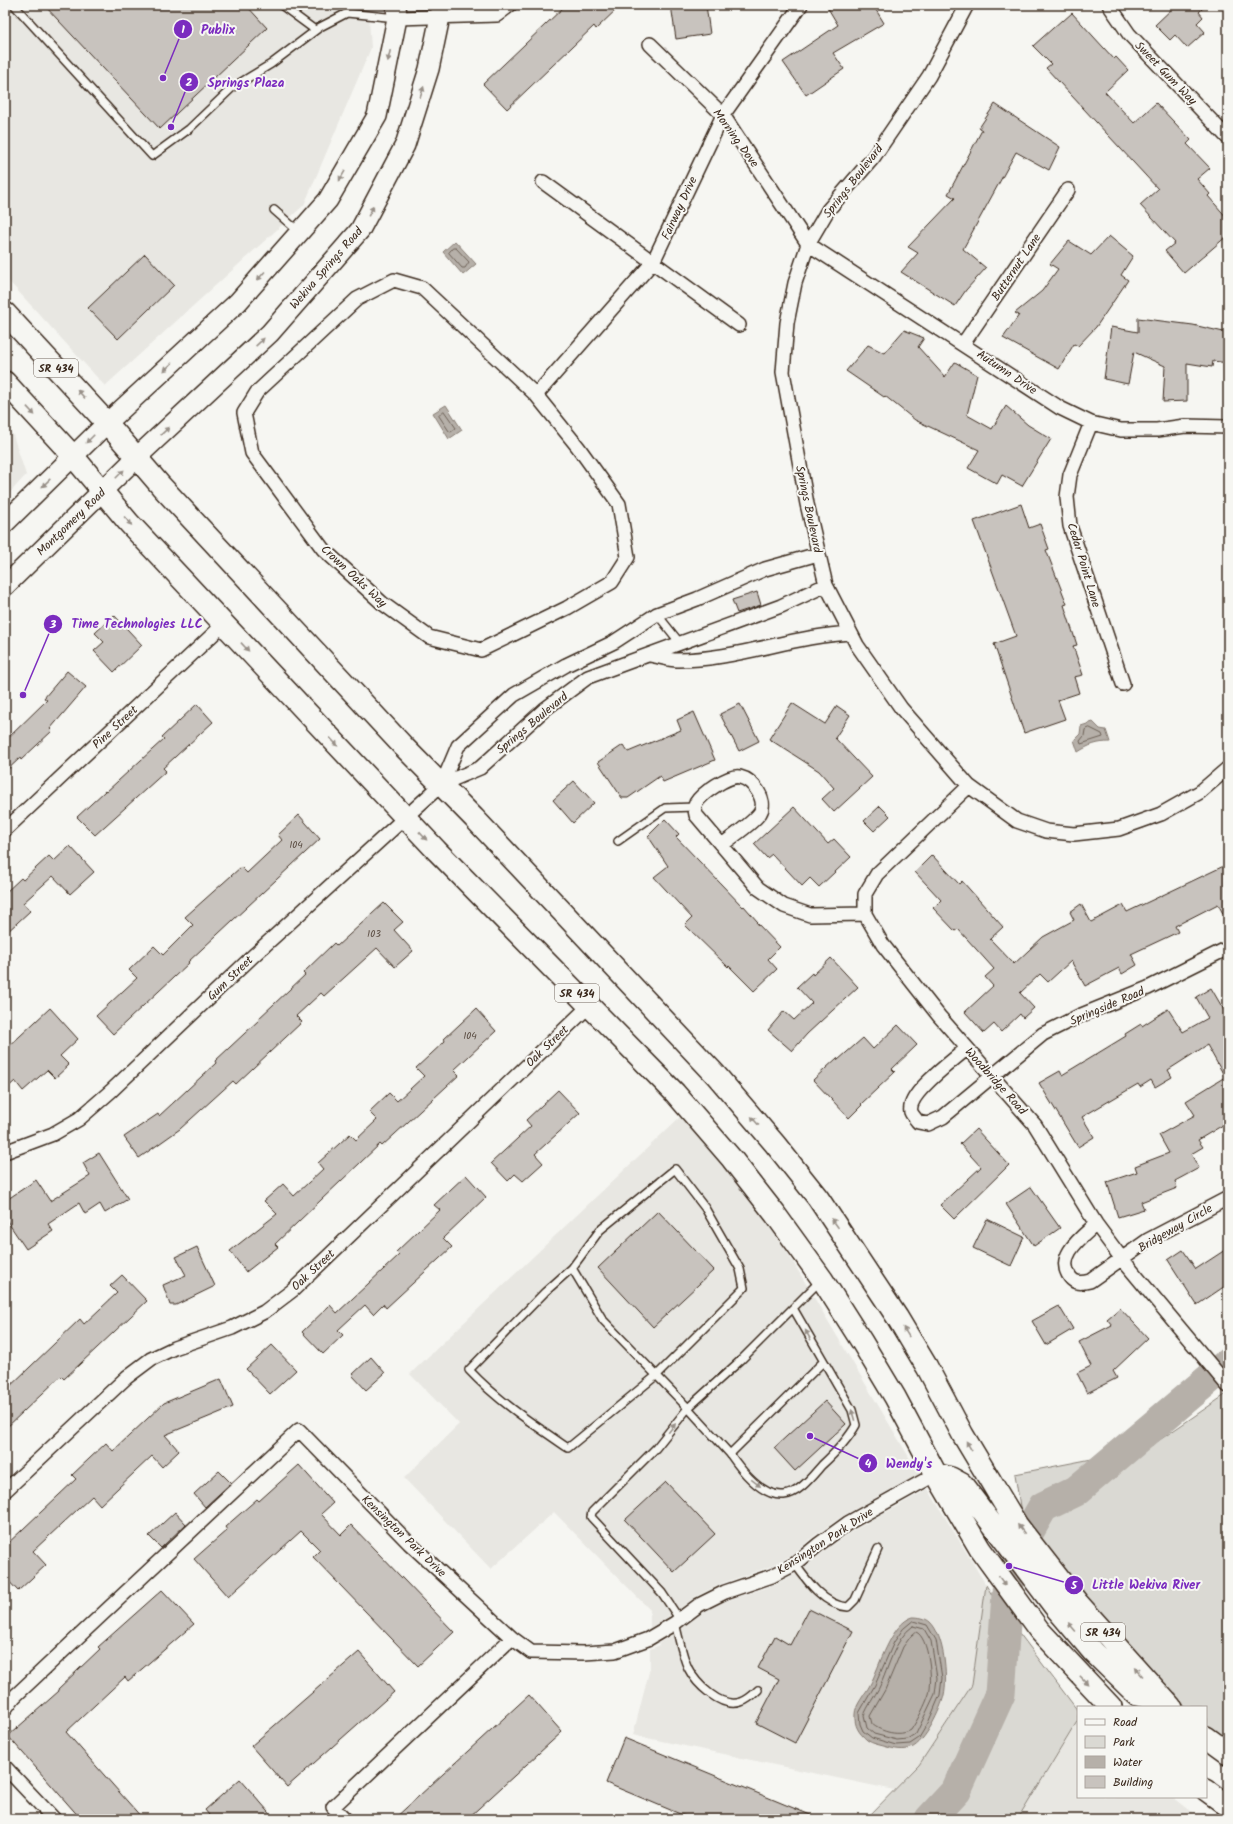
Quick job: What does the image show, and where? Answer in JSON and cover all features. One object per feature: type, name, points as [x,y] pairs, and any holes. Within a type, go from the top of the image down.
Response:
[{"type":"main road","name":"Wekiva Springs Road","points":[[137,458],[270,333],[360,230],[405,145],[429,69],[440,11]]},
{"type":"main road","points":[[5,523],[107,423],[238,302],[328,200],[377,116],[397,12]]},
{"type":"main road","name":"SR 434","points":[[5,313],[107,423],[161,486],[404,747],[442,784],[716,1075],[775,1144],[818,1198],[853,1250],[927,1367],[962,1435],[1017,1525],[1077,1602],[1168,1704]]},
{"type":"main road","name":"SR 434","points":[[5,382],[74,456],[129,523],[405,816],[675,1093],[732,1159],[775,1214],[822,1279],[895,1397],[936,1474],[980,1549],[1039,1630],[1109,1706]]},
{"type":"main road","name":"Montgomery Road","points":[[5,586],[137,458]]},
{"type":"main road","points":[[936,1474],[951,1478],[962,1484],[1042,1590],[1093,1652],[1138,1695],[1168,1704]]},
{"type":"main road","points":[[1207,1738],[1228,1753]]},
{"type":"main road","points":[[1207,1791],[1228,1806]]},
{"type":"street","points":[[397,12],[440,11],[497,15],[510,5]]},
{"type":"street","name":"Fairway Drive","points":[[536,395],[653,262],[723,115],[801,5]]},
{"type":"street","name":"Springs Boulevard","points":[[967,5],[929,76],[873,158],[828,210],[808,244],[795,283],[787,323],[783,372],[807,504],[826,585],[857,645],[901,708],[969,786],[1017,822],[1046,831],[1074,834],[1119,829],[1161,814],[1200,792],[1228,768]]},
{"type":"street","name":"Sweet Gum Way","points":[[1109,5],[1129,34],[1228,138]]},
{"type":"street","name":"Morning Dove","points":[[650,44],[723,115],[808,244]]},
{"type":"street","points":[[543,182],[739,325]]},
{"type":"street","name":"Butternut Lane","points":[[963,344],[1068,190]]},
{"type":"street","name":"Autumn Drive","points":[[808,244],[1060,408],[1091,424],[1121,430],[1157,430],[1185,426],[1228,427]]},
{"type":"street","name":"Crown Oaks Way","points":[[394,280],[422,288],[536,395],[578,448],[619,504],[628,557],[612,582],[567,608],[481,650],[429,637],[382,603],[323,549],[252,453],[244,413],[258,392],[357,299],[394,280]]},
{"type":"street","name":"Cedar Point Lane","points":[[1091,424],[1070,475],[1067,497],[1070,526],[1122,684]]},
{"type":"street","points":[[442,784],[458,746],[514,695],[566,665],[614,642],[657,614],[697,600],[765,569],[818,554]]},
{"type":"street","name":"Springs Boulevard","points":[[442,784],[480,768],[545,709],[588,677],[781,606],[826,585]]},
{"type":"street","name":"Pine Street","points":[[5,830],[224,624]]},
{"type":"street","points":[[650,655],[676,660],[711,657],[782,642],[832,634],[850,633]]},
{"type":"street","points":[[722,845],[755,818],[761,811],[762,802],[760,793],[750,781],[740,776],[733,776],[722,781],[697,801],[695,807],[696,815],[758,888],[784,906],[810,915],[865,914],[865,894],[877,874],[969,786]]},
{"type":"street","name":"Gum Street","points":[[5,1152],[53,1134],[79,1119],[111,1091],[253,956],[405,816],[442,784]]},
{"type":"street","name":"Woodbridge Road","points":[[865,914],[883,945],[966,1049],[993,1076],[1035,1125],[1096,1224],[1122,1259],[1228,1386]]},
{"type":"street","name":"Springside Road","points":[[966,1049],[919,1091],[912,1102],[911,1112],[918,1122],[928,1124],[943,1117],[1043,1034],[1079,1016],[1148,988],[1228,948]]},
{"type":"street","name":"Oak Street","points":[[5,1491],[127,1377],[151,1359],[174,1348],[232,1328],[264,1312],[293,1290],[590,1005]]},
{"type":"street","name":"Bridgeway Circle","points":[[1096,1224],[1074,1244],[1067,1256],[1066,1270],[1071,1279],[1080,1283],[1090,1281],[1148,1240],[1228,1198]]},
{"type":"street","name":"Kensington Park Drive","points":[[5,1709],[14,1696],[299,1430],[409,1544],[512,1638],[531,1652],[584,1653],[615,1651],[648,1639],[677,1622],[699,1605],[725,1592],[772,1576],[795,1564],[848,1523],[936,1474]]},
{"type":"street","points":[[345,1819],[333,1807],[512,1638]]},
{"type":"street","points":[[5,1766],[54,1819]]},
{"type":"lane","points":[[14,5],[152,156],[189,129],[233,87],[271,64],[315,30],[348,13],[397,12]]},
{"type":"lane","points":[[281,5],[315,30]]},
{"type":"lane","points":[[274,210],[300,232]]},
{"type":"lane","points":[[657,614],[680,643]]},
{"type":"lane","points":[[618,841],[664,808],[695,807]]},
{"type":"lane","points":[[675,1169],[705,1208],[740,1269],[744,1288],[656,1375],[568,1448],[522,1416],[484,1386],[469,1370],[544,1292],[572,1268],[600,1230],[675,1169]]},
{"type":"lane","points":[[572,1268],[603,1320],[688,1408],[730,1454],[744,1474],[769,1493],[784,1495],[797,1489],[815,1473],[849,1438],[856,1425],[852,1410],[793,1308]]},
{"type":"lane","points":[[758,1690],[751,1697],[740,1703],[728,1702],[714,1697],[700,1686],[688,1667],[677,1622],[662,1593],[591,1517],[592,1512],[656,1448],[688,1408],[742,1360],[822,1279]]},
{"type":"lane","points":[[730,1454],[823,1362]]},
{"type":"lane","points":[[795,1564],[812,1587],[823,1596],[848,1607],[855,1600],[878,1548]]},
{"type":"shaded area","points":[[5,5],[368,5],[371,48],[304,205],[105,386],[5,277]]},
{"type":"shaded area","points":[[5,426],[13,435],[26,475],[5,498]]},
{"type":"shaded area","points":[[681,1116],[725,1165],[768,1220],[919,1474],[843,1516],[814,1536],[791,1556],[769,1567],[723,1583],[695,1597],[670,1616],[650,1628],[650,1610],[554,1512],[491,1569],[404,1478],[459,1424],[410,1374]]},
{"type":"shaded area","points":[[928,1489],[986,1585],[972,1685],[919,1765],[894,1790],[633,1735],[650,1668],[650,1649],[660,1645],[659,1643],[680,1630],[703,1612],[728,1600],[774,1585],[799,1572],[824,1551],[852,1531]],"holes":[[[907,1618],[855,1713],[871,1683],[890,1640]]]},
{"type":"shaded area","points":[[1077,1722],[1077,1798],[1174,1798],[1201,1819],[1018,1819]]},
{"type":"green space","points":[[1228,1393],[1228,1741],[1207,1725],[1207,1706],[1185,1706],[1175,1698],[1176,1694],[1170,1693],[1085,1596],[1021,1513],[1015,1474],[1148,1448]]},
{"type":"green space","points":[[986,1585],[998,1605],[1077,1710],[1077,1722],[1018,1819],[866,1819],[919,1765],[972,1685]]},
{"type":"water","points":[[455,241],[476,264],[463,275],[443,252]]},
{"type":"water","points":[[446,405],[462,430],[449,439],[433,413]]},
{"type":"water","points":[[1093,722],[1100,729],[1106,730],[1110,742],[1093,744],[1078,752],[1074,740],[1080,734],[1081,726]]},
{"type":"water","points":[[913,1617],[922,1618],[930,1622],[939,1636],[944,1657],[945,1687],[940,1708],[932,1725],[922,1740],[911,1748],[899,1749],[867,1740],[858,1729],[855,1722],[855,1710],[870,1685],[892,1636],[898,1627]]},
{"type":"building","points":[[44,5],[246,5],[267,28],[160,129]]},
{"type":"building","points":[[566,5],[621,5],[596,29],[594,26],[507,109],[483,84]]},
{"type":"building","points":[[671,5],[706,5],[710,34],[676,39]]},
{"type":"building","points":[[826,5],[873,5],[884,23],[833,53],[844,69],[806,95],[783,62],[838,25]]},
{"type":"building","points":[[1176,5],[1206,5],[1199,12],[1203,17],[1197,23],[1205,32],[1187,48],[1175,35],[1170,40],[1155,25]]},
{"type":"building","points":[[1072,13],[1114,59],[1116,57],[1128,70],[1105,92],[1134,123],[1156,103],[1191,140],[1187,144],[1210,168],[1197,179],[1210,194],[1208,196],[1228,219],[1228,235],[1184,273],[1165,251],[1175,243],[1140,205],[1158,189],[1046,68],[1051,64],[1033,46]]},
{"type":"building","points":[[995,104],[1060,147],[1049,170],[1016,152],[963,249],[986,268],[966,290],[955,306],[901,272],[918,253],[908,247],[955,198],[948,194],[982,130],[979,128]]},
{"type":"building","points":[[1109,236],[1133,256],[1121,275],[1128,280],[1096,327],[1078,346],[1074,344],[1059,369],[1003,338],[1019,315],[1015,313],[1042,291],[1058,269],[1050,264],[1069,241],[1091,255]]},
{"type":"building","points":[[145,254],[174,285],[118,339],[88,308]]},
{"type":"building","points":[[1138,318],[1193,325],[1228,333],[1228,363],[1213,361],[1212,367],[1187,363],[1187,401],[1163,402],[1165,366],[1134,352],[1128,384],[1104,379],[1111,327],[1138,332]]},
{"type":"building","points":[[904,330],[924,338],[918,347],[945,377],[955,362],[977,375],[967,415],[992,429],[1006,406],[1028,425],[1051,439],[1022,486],[1002,475],[997,484],[968,468],[979,450],[915,420],[885,396],[884,397],[846,371],[868,345],[884,353]]},
{"type":"building","points":[[1021,504],[1029,528],[1040,524],[1049,549],[1046,550],[1067,604],[1064,605],[1077,645],[1073,646],[1083,675],[1074,677],[1079,693],[1058,700],[1065,719],[1024,733],[994,644],[1016,636],[974,521]]},
{"type":"building","points":[[757,592],[761,605],[737,613],[732,600]]},
{"type":"building","points":[[114,615],[142,645],[114,672],[94,651],[104,642],[95,633]]},
{"type":"building","points":[[67,671],[86,687],[50,729],[52,731],[21,760],[20,758],[5,772],[5,741],[47,700],[44,698]]},
{"type":"building","points":[[792,703],[825,724],[837,706],[850,715],[835,738],[872,777],[834,812],[822,799],[834,788],[819,771],[769,739]]},
{"type":"building","points":[[197,704],[213,722],[163,768],[166,771],[95,835],[77,817],[164,739],[162,737]]},
{"type":"building","points":[[740,704],[759,741],[739,751],[720,714]]},
{"type":"building","points":[[694,712],[715,760],[663,782],[660,776],[628,798],[622,798],[598,762],[623,745],[628,752],[681,730],[677,720]]},
{"type":"building","points":[[574,781],[594,803],[573,823],[553,800]]},
{"type":"building","points":[[880,806],[890,816],[874,831],[864,821]]},
{"type":"building","points":[[794,807],[828,844],[834,839],[851,857],[819,887],[810,878],[802,886],[772,854],[767,858],[754,844]]},
{"type":"building","points":[[299,815],[320,839],[113,1034],[96,1016],[137,978],[129,970],[154,946],[163,955],[193,925],[185,917],[241,867],[247,873],[282,840],[278,835]]},
{"type":"building","points":[[665,819],[679,834],[676,837],[743,907],[744,906],[757,921],[756,922],[780,947],[768,959],[777,969],[754,991],[685,925],[692,918],[654,877],[668,866],[648,836]]},
{"type":"building","points":[[70,846],[94,872],[70,894],[53,876],[23,903],[30,911],[5,934],[5,893],[21,878],[23,880],[49,856],[54,861]]},
{"type":"building","points":[[932,855],[959,884],[962,881],[1003,927],[990,939],[1014,964],[1043,937],[1074,920],[1070,912],[1081,904],[1091,922],[1123,905],[1127,912],[1228,864],[1228,923],[1218,904],[1175,926],[1178,932],[1131,954],[1137,965],[1122,974],[1119,968],[1085,986],[1071,961],[1048,982],[1040,974],[1020,993],[1034,1008],[1023,1018],[1020,1014],[1001,1032],[994,1024],[984,1033],[965,1012],[993,986],[985,977],[994,969],[958,929],[955,931],[933,908],[941,900],[915,872]]},
{"type":"building","points":[[384,903],[403,922],[394,930],[413,951],[395,967],[377,948],[324,996],[321,993],[296,1016],[302,1022],[236,1084],[233,1081],[180,1129],[139,1158],[124,1137],[158,1114],[159,1116],[216,1063],[215,1061],[305,975],[303,973],[334,943],[337,946]]},
{"type":"building","points":[[831,958],[858,987],[807,1034],[792,1051],[768,1030],[784,1011],[794,1020],[812,1003],[797,987],[812,973],[813,975]]},
{"type":"building","points":[[1211,988],[1228,1017],[1228,1122],[1198,1140],[1203,1147],[1191,1154],[1199,1168],[1175,1181],[1177,1188],[1141,1202],[1144,1209],[1118,1217],[1107,1182],[1137,1172],[1135,1166],[1169,1153],[1159,1135],[1195,1115],[1186,1101],[1225,1077],[1207,1045],[1168,1070],[1172,1077],[1155,1087],[1151,1080],[1140,1087],[1138,1084],[1082,1117],[1094,1137],[1078,1147],[1039,1083],[1060,1071],[1062,1075],[1126,1036],[1125,1034],[1141,1024],[1142,1026],[1168,1009],[1183,1032],[1208,1018],[1196,997]]},
{"type":"building","points":[[50,1008],[78,1039],[60,1056],[69,1065],[55,1078],[47,1070],[23,1091],[15,1081],[5,1090],[5,1050]]},
{"type":"building","points":[[476,1009],[496,1031],[454,1070],[459,1075],[382,1146],[380,1144],[321,1200],[275,1244],[278,1247],[246,1272],[230,1251],[277,1214],[264,1201],[283,1184],[294,1196],[323,1169],[318,1163],[350,1134],[356,1140],[377,1120],[369,1112],[389,1093],[397,1101],[424,1076],[416,1068]]},
{"type":"building","points":[[898,1025],[917,1045],[892,1069],[895,1072],[861,1104],[862,1105],[849,1118],[813,1080],[837,1058],[838,1060],[863,1038],[873,1049]]},
{"type":"building","points":[[558,1090],[580,1113],[535,1154],[543,1163],[523,1181],[515,1174],[508,1181],[491,1163],[531,1126],[526,1120]]},
{"type":"building","points":[[976,1129],[1009,1165],[954,1219],[940,1205],[981,1167],[960,1144]]},
{"type":"building","points":[[99,1153],[128,1199],[105,1213],[100,1204],[85,1214],[79,1203],[48,1224],[53,1231],[26,1249],[5,1218],[5,1201],[36,1180],[50,1201],[90,1176],[83,1163]]},
{"type":"building","points":[[466,1175],[486,1197],[443,1238],[452,1247],[386,1308],[383,1304],[373,1314],[365,1305],[338,1330],[343,1335],[323,1354],[302,1332],[330,1305],[337,1313],[399,1255],[396,1252],[440,1210],[434,1205]]},
{"type":"building","points":[[1031,1187],[1060,1228],[1034,1246],[1006,1204]]},
{"type":"building","points":[[658,1211],[714,1270],[653,1327],[598,1268]]},
{"type":"building","points":[[987,1219],[1024,1237],[1011,1266],[973,1248]]},
{"type":"building","points":[[197,1247],[215,1286],[176,1305],[170,1305],[163,1285],[186,1275],[176,1257]]},
{"type":"building","points":[[1228,1248],[1228,1284],[1197,1305],[1168,1260],[1183,1250],[1196,1269]]},
{"type":"building","points":[[122,1275],[147,1301],[64,1379],[61,1376],[5,1429],[5,1391],[80,1319],[84,1324],[117,1293],[110,1286]]},
{"type":"building","points":[[1059,1306],[1073,1329],[1046,1345],[1032,1321]]},
{"type":"building","points":[[1120,1308],[1148,1338],[1113,1371],[1117,1378],[1087,1393],[1077,1373],[1091,1366],[1079,1342],[1112,1325],[1107,1319]]},
{"type":"building","points":[[272,1345],[296,1370],[270,1394],[246,1369]]},
{"type":"building","points":[[371,1357],[385,1373],[366,1390],[352,1375]]},
{"type":"building","points":[[221,1379],[233,1407],[165,1435],[179,1451],[162,1467],[152,1456],[100,1505],[92,1496],[33,1551],[46,1565],[18,1591],[5,1577],[5,1546],[76,1479],[72,1475],[106,1443],[113,1451],[164,1403]]},
{"type":"building","points":[[825,1401],[846,1424],[795,1471],[774,1448]]},
{"type":"building","points":[[299,1465],[333,1503],[321,1514],[341,1535],[351,1525],[454,1632],[418,1666],[313,1557],[320,1550],[301,1531],[228,1597],[194,1559],[227,1530],[225,1527],[257,1499],[259,1501]]},
{"type":"building","points":[[219,1471],[231,1483],[205,1507],[194,1494]]},
{"type":"building","points":[[666,1482],[715,1534],[674,1572],[625,1520]]},
{"type":"building","points":[[175,1512],[186,1524],[161,1548],[149,1536]]},
{"type":"building","points":[[162,1590],[194,1624],[128,1681],[125,1677],[66,1732],[143,1819],[81,1819],[8,1736],[59,1691],[58,1689],[100,1649],[98,1647]]},
{"type":"building","points":[[809,1609],[853,1631],[795,1743],[756,1723],[779,1679],[758,1668],[775,1636],[790,1645]]},
{"type":"building","points":[[359,1652],[394,1692],[287,1787],[251,1746]]},
{"type":"building","points":[[529,1695],[562,1732],[467,1819],[394,1819]]},
{"type":"building","points":[[624,1738],[820,1819],[692,1819],[606,1783]]},
{"type":"building","points":[[240,1779],[275,1819],[212,1819],[205,1810]]},
{"type":"waterway","points":[[930,1819],[956,1791],[1000,1694],[1009,1566],[1043,1507],[1076,1491],[1228,1363]]},
{"type":"place","name":"Publix","points":[[163,78]]},
{"type":"place","name":"Springs Plaza","points":[[171,127]]},
{"type":"place","name":"Time Technologies LLC","points":[[23,695]]},
{"type":"place","name":"Wendy's","points":[[810,1436]]},
{"type":"place","name":"Little Wekiva River","points":[[1009,1566]]}]
